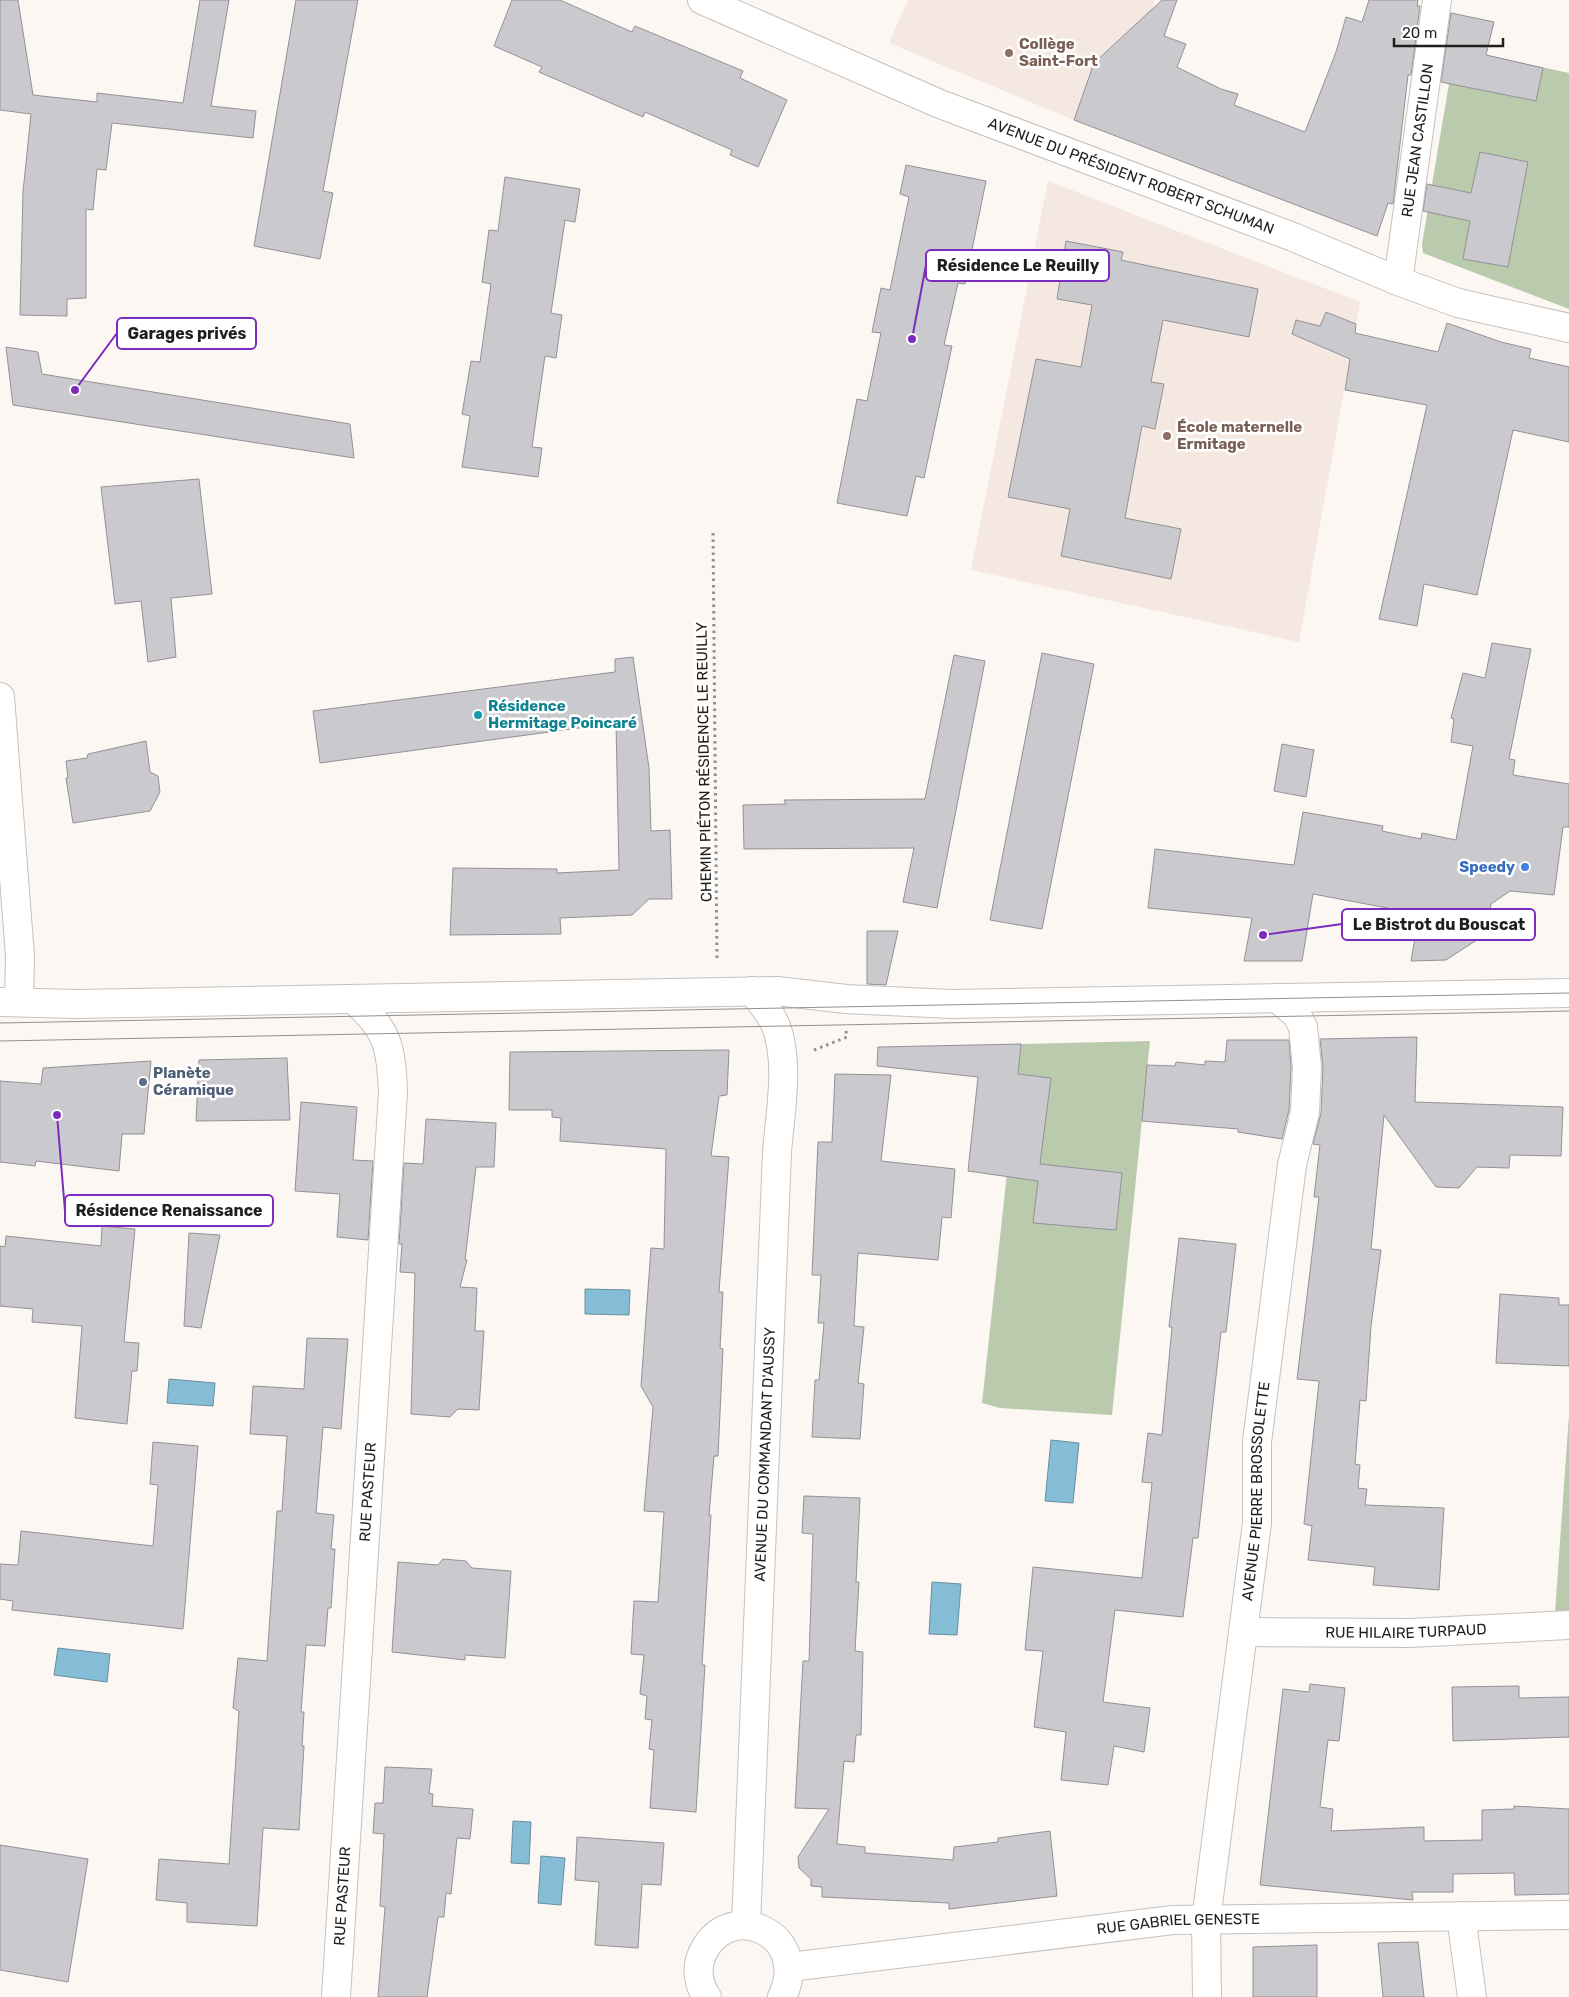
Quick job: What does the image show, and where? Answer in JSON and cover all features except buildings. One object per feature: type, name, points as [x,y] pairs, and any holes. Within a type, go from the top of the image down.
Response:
[{"type":"street","name":"AVENUE DU PRÉSIDENT ROBERT SCHUMAN","points":[[702,0],[940,104],[1293,237],[1398,281],[1458,303],[1569,328]]},
{"type":"street","name":"RUE JEAN CASTILLON","points":[[1398,281],[1437,0]]},
{"type":"street","points":[[0,697],[20,956],[9,1002],[76,1004],[752,991],[846,999],[951,1004],[1569,993]]},
{"type":"street","name":"AVENUE DU COMMANDANT D'AUSSY","points":[[746,1925],[777,1152],[782,1085],[782,1057],[776,1026],[766,1008],[752,991]]},
{"type":"street","name":"AVENUE PIERRE BROSSOLETTE","points":[[1208,1997],[1206,1920],[1257,1523],[1257,1442],[1292,1165],[1305,1112],[1308,1067],[1303,1027],[1289,1007],[1277,998]]},
{"type":"street","name":"RUE PASTEUR","points":[[336,1997],[393,1092],[392,1072],[384,1033],[372,1016],[353,999]]},
{"type":"street","name":"RUE HILAIRE TURPAUD","points":[[1244,1632],[1409,1633],[1569,1626]]},
{"type":"street","name":"RUE GABRIEL GENESTE","points":[[790,1967],[1174,1920],[1569,1915]]},
{"type":"street","points":[[1461,1916],[1472,1997]]},
{"type":"street","points":[[707,1997],[698,1978],[699,1962],[705,1946],[716,1935],[730,1928],[746,1925],[771,1934],[787,1954],[790,1967],[789,1983],[782,1997]]},
{"type":"path","name":"CHEMIN PIÉTON RÉSIDENCE LE REUILLY","points":[[713,533],[718,991]]},
{"type":"path","points":[[782,1057],[798,1056],[847,1037],[846,999]]},
{"type":"shaded area","name":"Collège Saint-Fort","points":[[908,0],[1155,0],[1145,29],[1094,63],[1074,120],[889,43]]},
{"type":"shaded area","name":"École maternelle Ermitage","points":[[1048,181],[1360,302],[1299,642],[971,570]]},
{"type":"green space","points":[[1455,48],[1569,73],[1569,309],[1423,253],[1422,244]]},
{"type":"green space","points":[[1150,1041],[1112,1415],[1000,1408],[982,1403],[1021,1044]]},
{"type":"green space","points":[[1569,1415],[1569,1614],[1555,1613]]},
{"type":"water","points":[[585,1289],[630,1290],[629,1315],[585,1314]]},
{"type":"water","points":[[169,1379],[215,1383],[213,1406],[167,1403]]},
{"type":"water","points":[[1051,1440],[1079,1443],[1073,1503],[1045,1501]]},
{"type":"water","points":[[932,1582],[961,1584],[957,1635],[929,1634]]},
{"type":"water","points":[[58,1648],[110,1654],[107,1682],[54,1675]]},
{"type":"water","points":[[513,1821],[531,1822],[529,1864],[511,1863]]},
{"type":"water","points":[[541,1856],[565,1858],[561,1905],[538,1903]]},
{"type":"tram line","points":[[0,1023],[1569,993]]},
{"type":"tram line","points":[[0,1041],[1569,1011]]},
{"type":"place","name":"Collège Saint-Fort","points":[[1009,53]]},
{"type":"place","name":"Résidence Le Reuilly","points":[[912,339]]},
{"type":"place","name":"Garages privés","points":[[75,390]]},
{"type":"place","name":"École maternelle Ermitage","points":[[1167,436]]},
{"type":"place","name":"Résidence Hermitage Poincaré","points":[[478,715]]},
{"type":"place","name":"Speedy","points":[[1525,867]]},
{"type":"place","name":"Le Bistrot du Bouscat","points":[[1263,935]]},
{"type":"place","name":"Planète Céramique","points":[[143,1082]]},
{"type":"place","name":"Résidence Renaissance","points":[[57,1115]]}]
